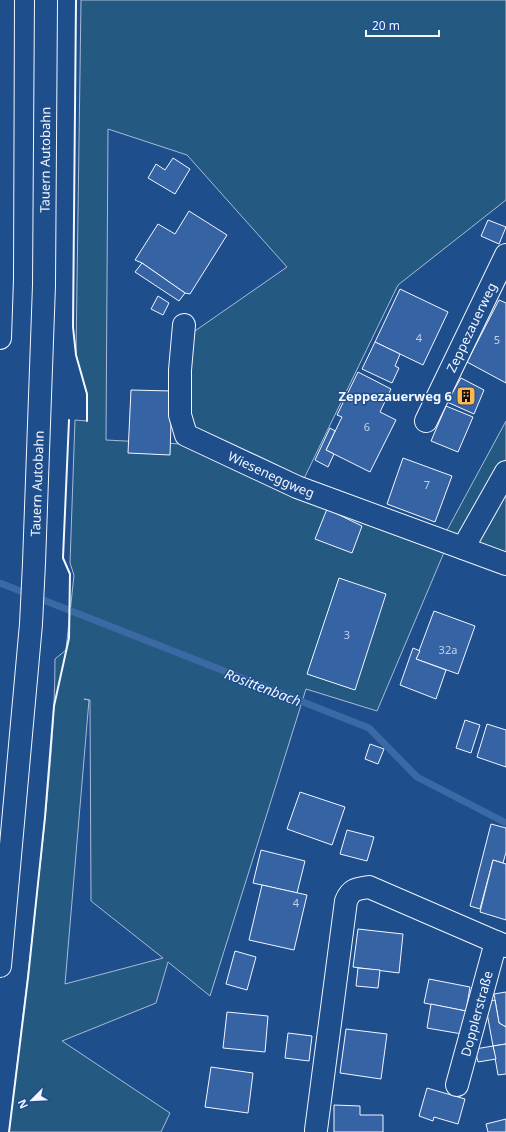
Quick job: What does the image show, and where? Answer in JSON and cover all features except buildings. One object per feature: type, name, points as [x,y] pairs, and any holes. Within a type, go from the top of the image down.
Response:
[{"type":"main road","points":[[0,338],[2,279],[3,0]]},
{"type":"main road","name":"Tauern Autobahn","points":[[0,966],[34,563],[44,285],[46,0]]},
{"type":"main road","name":"Zeppezauerweg","points":[[426,421],[506,255]]},
{"type":"main road","name":"Wieseneggweg","points":[[184,325],[180,370],[180,415],[186,435],[297,487],[506,564]]},
{"type":"main road","points":[[463,548],[506,472]]},
{"type":"main road","name":"Dopplerstraße","points":[[316,1130],[346,901],[349,894],[356,889],[369,887],[501,944],[457,1085]]},
{"type":"shaded area","points":[[81,0],[506,0],[506,200],[398,285],[296,495],[445,550],[377,711],[306,689],[210,996],[168,962],[156,1003],[62,1041],[170,1113],[161,1132],[9,1132],[51,758],[55,659],[66,650],[74,575],[70,563],[75,420],[87,421],[87,394],[76,355]],"holes":[[[108,129],[187,155],[287,267],[192,333],[182,444],[106,440]],[[84,699],[90,700],[91,901],[163,958],[65,984],[89,700]]]},
{"type":"shaded area","points":[[506,421],[506,556],[446,532]]},
{"type":"waterway","name":"Rosittenbach","points":[[0,583],[369,728],[417,777],[506,823]]},
{"type":"wall","points":[[76,0],[73,327],[76,355],[87,394],[87,421]]},
{"type":"wall","points":[[9,1132],[28,978],[45,817],[54,706],[69,638],[70,574],[63,558],[69,420]]},
{"type":"place","name":"Zeppezauerweg 6","points":[[466,396]]}]
